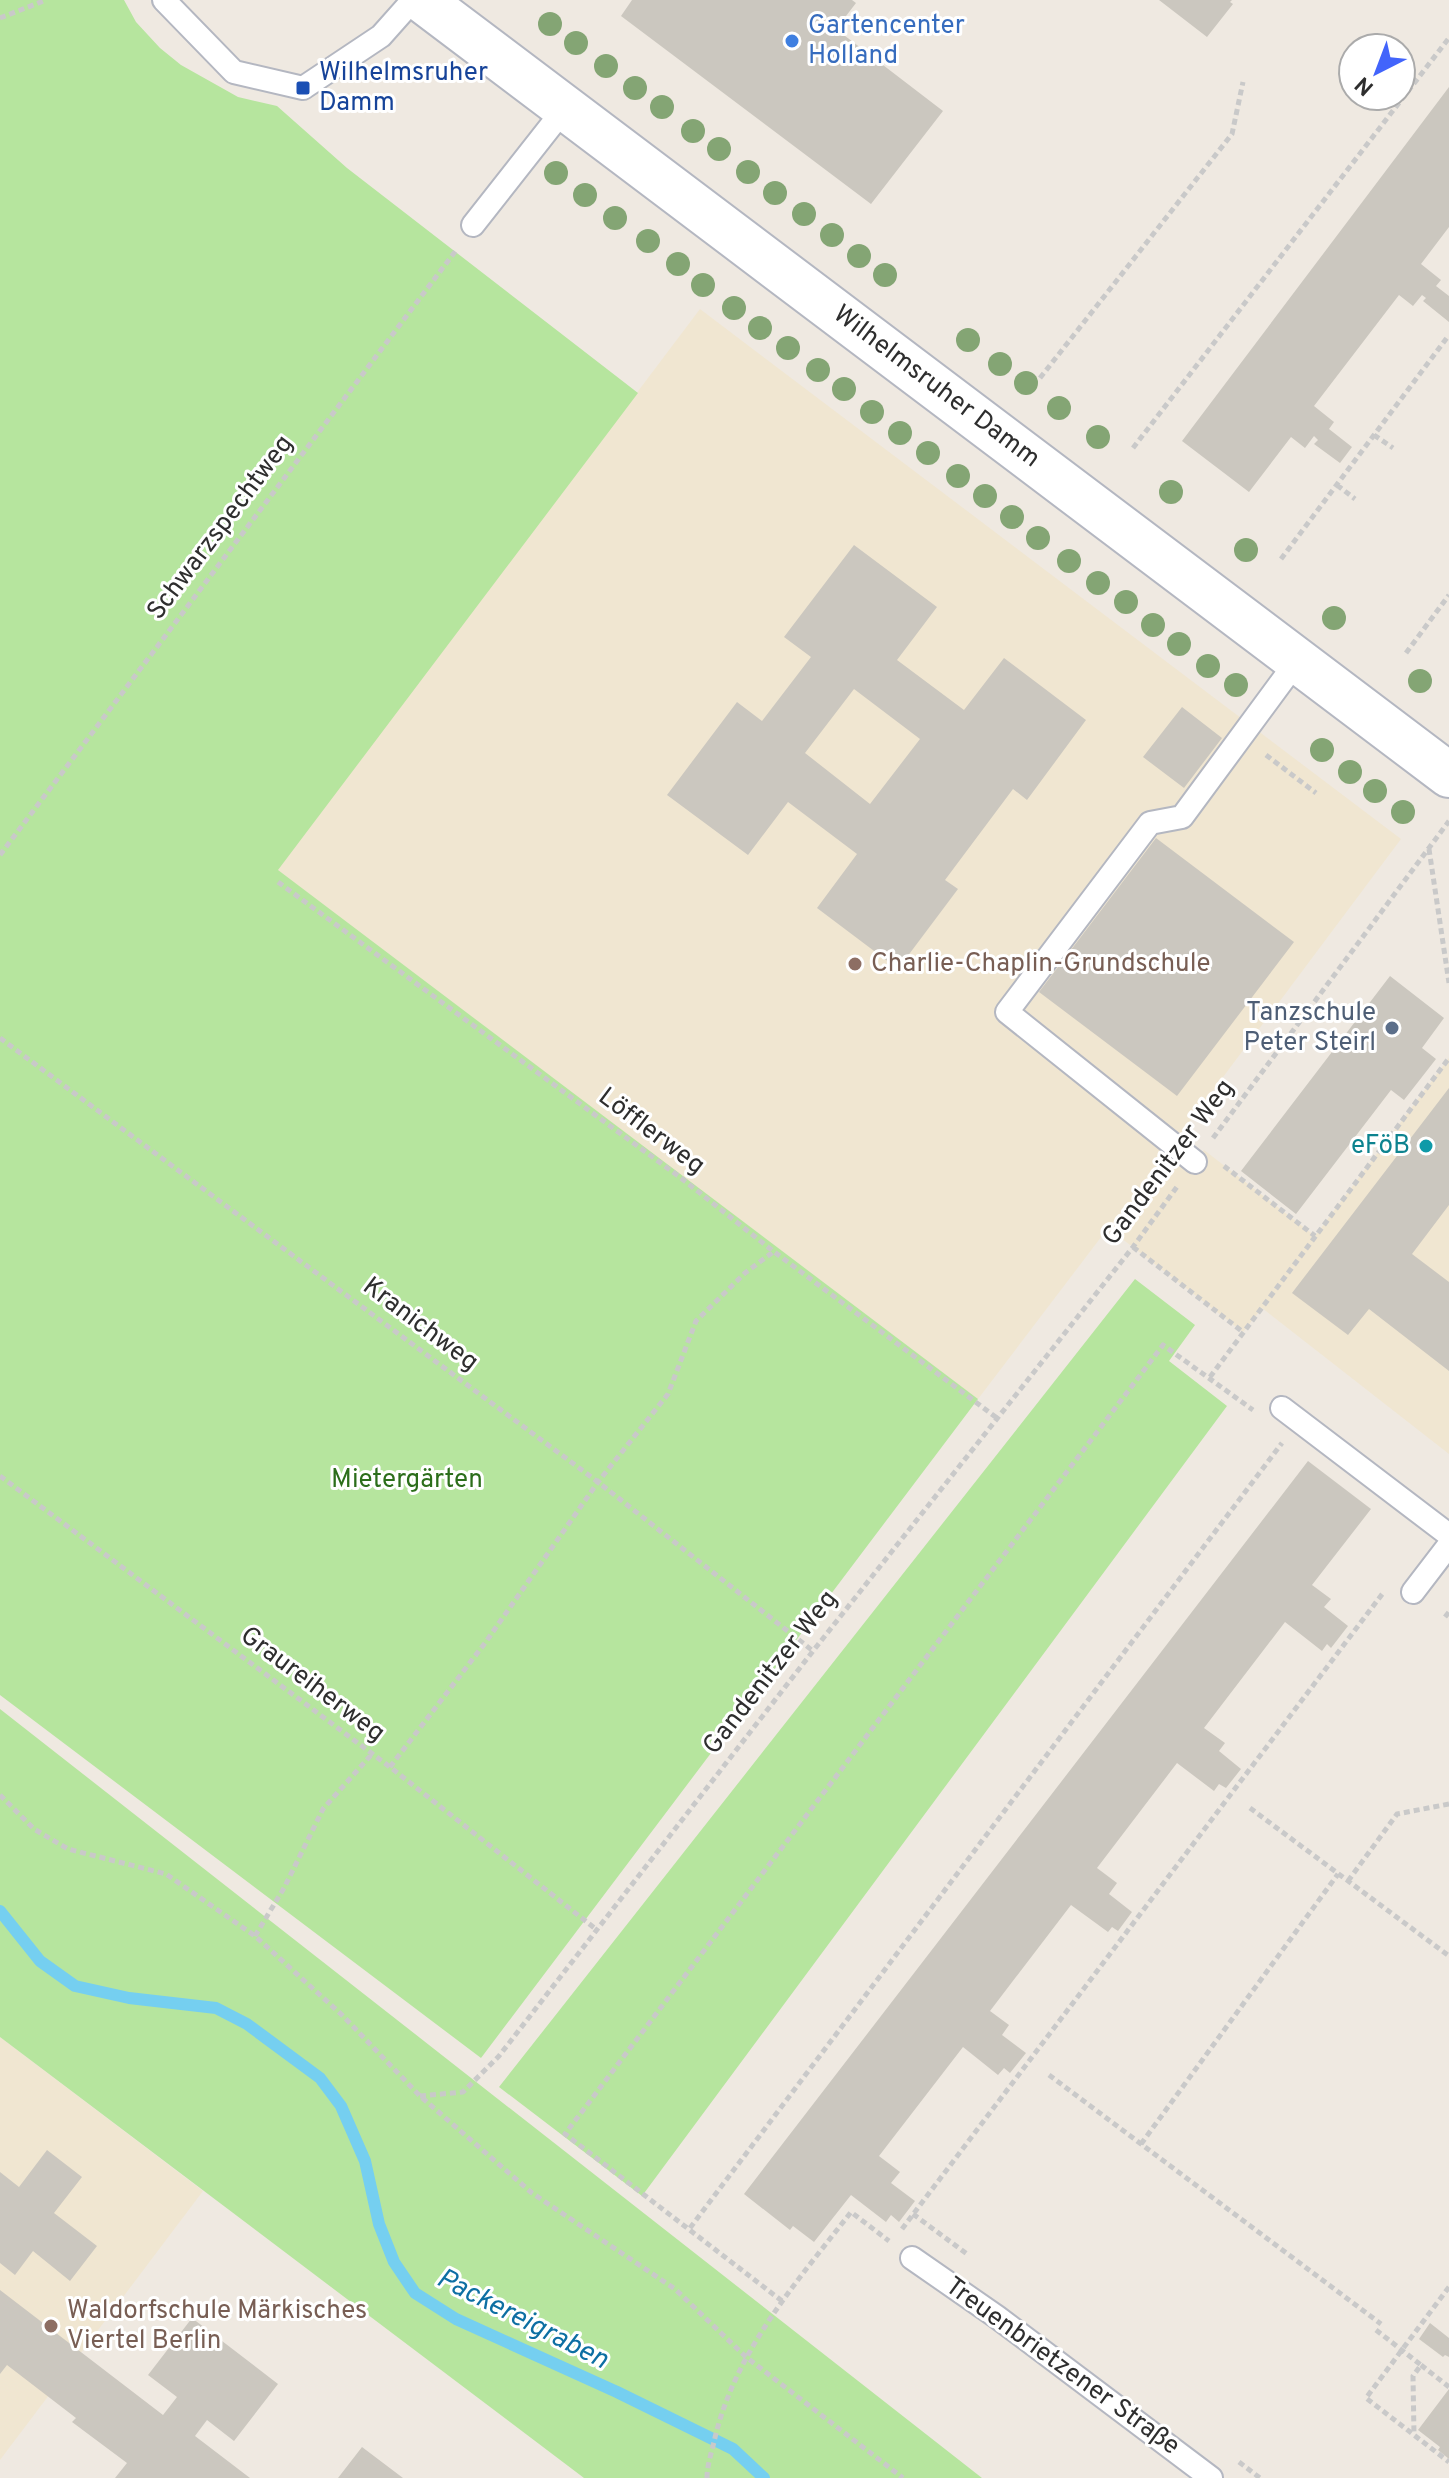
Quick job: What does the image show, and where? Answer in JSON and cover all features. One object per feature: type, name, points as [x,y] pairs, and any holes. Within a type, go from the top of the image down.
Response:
[{"type":"main road","name":"Wilhelmsruher Damm","points":[[422,0],[1449,775]]},
{"type":"lane","points":[[164,0],[168,8],[234,72],[303,88],[381,36],[413,0]]},
{"type":"lane","points":[[473,225],[565,108]]},
{"type":"lane","points":[[1199,1156],[1007,1012],[1150,823],[1182,817],[1297,661]]},
{"type":"lane","points":[[1271,1412],[1449,1535]]},
{"type":"lane","points":[[1413,1592],[1449,1545]]},
{"type":"lane","name":"Treuenbrietzener Straße","points":[[912,2258],[997,2317],[1211,2478]]},
{"type":"path","points":[[0,18],[46,0]]},
{"type":"path","points":[[1133,448],[1449,38]]},
{"type":"path","points":[[1040,378],[1232,134],[1243,82]]},
{"type":"path","name":"Schwarzspechtweg","points":[[0,855],[473,225]]},
{"type":"path","points":[[1281,559],[1446,345],[1449,335]]},
{"type":"path","points":[[1374,435],[1393,448]]},
{"type":"path","points":[[1337,485],[1355,499]]},
{"type":"path","points":[[1406,653],[1449,595]]},
{"type":"path","points":[[1242,736],[1316,793]]},
{"type":"path","name":"Gandenitzer Weg","points":[[420,2096],[463,2092],[499,2056],[813,1651],[1133,1247],[1449,821]]},
{"type":"path","points":[[1428,848],[1449,983]]},
{"type":"path","name":"Löfflerweg","points":[[278,882],[681,1178],[773,1251],[997,1418]]},
{"type":"path","name":"Kranichweg","points":[[0,1038],[598,1482],[813,1651]]},
{"type":"path","points":[[1210,1377],[1449,1058]]},
{"type":"path","points":[[1199,1156],[1315,1236]]},
{"type":"path","points":[[1133,1247],[1243,1332]]},
{"type":"path","points":[[390,1767],[485,1643],[598,1482],[668,1394],[696,1321],[745,1273],[773,1251]]},
{"type":"path","points":[[782,2301],[565,2134],[1163,1345],[1210,1377],[1271,1412]]},
{"type":"path","points":[[690,2228],[1287,1436]]},
{"type":"path","name":"Graureiherweg","points":[[0,1476],[390,1767],[597,1930]]},
{"type":"path","points":[[707,2474],[721,2408],[746,2357],[782,2301],[851,2212],[892,2243],[1385,1590]]},
{"type":"path","points":[[255,1936],[284,1888],[323,1809],[371,1755]]},
{"type":"path","points":[[0,1795],[34,1829],[68,1849],[166,1874],[255,1936],[342,2015],[420,2096],[532,2193],[675,2289],[746,2357],[903,2478]]},
{"type":"path","points":[[1348,1881],[1397,1814],[1449,1804]]},
{"type":"path","points":[[1250,1808],[1449,1956]]},
{"type":"path","points":[[1141,2144],[1338,1874]]},
{"type":"path","points":[[1049,2075],[1381,2324]]},
{"type":"path","points":[[1449,2287],[1366,2398],[1449,2462]]},
{"type":"path","points":[[1376,2330],[1449,2387]]},
{"type":"path","points":[[1414,2435],[1413,2376],[1421,2365]]},
{"type":"shaded area","name":"Charlie-Chaplin-Grundschule","points":[[700,309],[1401,839],[1173,1144],[1195,1161],[1204,1150],[1315,1236],[1449,1058],[1449,1454],[1262,1308],[1243,1332],[1108,1228],[978,1399],[277,870]]},
{"type":"shaded area","name":"Waldorfschule Märkisches Viertel Berlin","points":[[0,2037],[203,2191],[0,2460]]},
{"type":"green space","name":"Mietergärten","points":[[0,0],[124,0],[136,22],[181,65],[238,97],[277,106],[347,168],[638,393],[278,870],[978,1399],[481,2058],[0,1695]]},
{"type":"green space","points":[[1135,1279],[1195,1325],[1169,1361],[1227,1406],[642,2196],[499,2087]]},
{"type":"green space","points":[[0,1709],[982,2478],[584,2478],[0,2037]]},
{"type":"building","points":[[632,0],[852,0],[856,3],[836,29],[943,111],[871,204],[621,16]]},
{"type":"building","points":[[1159,0],[1232,0],[1230,2],[1233,4],[1207,37]]},
{"type":"building","points":[[1449,87],[1449,227],[1421,264],[1441,280],[1436,286],[1449,296],[1449,322],[1423,301],[1426,298],[1422,295],[1413,306],[1399,295],[1314,406],[1334,422],[1329,429],[1352,447],[1340,463],[1314,444],[1318,440],[1314,436],[1305,448],[1291,437],[1249,492],[1182,441]]},
{"type":"building","points":[[854,545],[937,607],[897,660],[964,710],[1004,658],[1086,720],[1027,800],[1013,789],[945,880],[958,889],[898,969],[817,908],[857,854],[788,802],[748,855],[667,795],[737,702],[762,721],[811,657],[784,637]],"holes":[[[854,689],[920,739],[870,804],[805,753]]]},
{"type":"building","points":[[1182,707],[1222,738],[1184,788],[1143,757]]},
{"type":"building","points":[[1156,838],[1294,942],[1177,1096],[1039,992]]},
{"type":"building","points":[[1390,976],[1444,1018],[1422,1048],[1436,1059],[1404,1100],[1391,1090],[1296,1214],[1241,1171]]},
{"type":"building","points":[[1449,1088],[1449,1205],[1412,1254],[1449,1282],[1449,1371],[1369,1309],[1348,1335],[1292,1293]]},
{"type":"building","points":[[1308,1461],[1371,1509],[1312,1585],[1331,1599],[1324,1607],[1348,1626],[1331,1648],[1327,1644],[1322,1651],[1285,1622],[1204,1728],[1225,1743],[1219,1751],[1241,1769],[1226,1788],[1219,1784],[1214,1791],[1177,1763],[1097,1868],[1117,1883],[1109,1894],[1132,1912],[1118,1931],[1112,1927],[1108,1932],[1071,1905],[990,2011],[1009,2025],[1002,2035],[1026,2053],[1010,2073],[1004,2068],[998,2075],[963,2047],[879,2156],[900,2172],[891,2183],[915,2201],[899,2222],[891,2215],[886,2222],[851,2195],[814,2242],[793,2226],[790,2230],[744,2194]]},
{"type":"building","points":[[47,2150],[82,2177],[54,2213],[97,2246],[70,2281],[33,2251],[15,2275],[0,2263],[0,2172],[19,2187]]},
{"type":"building","points":[[0,2290],[163,2415],[177,2397],[148,2375],[192,2318],[278,2384],[234,2441],[207,2420],[195,2436],[250,2478],[115,2478],[127,2463],[72,2422],[76,2418],[7,2365],[0,2374]]},
{"type":"building","points":[[1430,2323],[1449,2338],[1449,2357],[1443,2357],[1419,2339]]},
{"type":"building","points":[[1449,2389],[1449,2459],[1438,2450],[1440,2447],[1418,2430]]},
{"type":"building","points":[[362,2447],[403,2478],[338,2478]]},
{"type":"waterway","name":"Packereigraben","points":[[0,1911],[40,1961],[75,1986],[129,1998],[216,2008],[247,2024],[320,2078],[341,2106],[365,2161],[379,2224],[394,2262],[415,2293],[456,2319],[733,2449],[764,2478]]},
{"type":"place","name":"Gartencenter Holland","points":[[792,41]]},
{"type":"place","name":"Wilhelmsruher Damm","points":[[303,88]]},
{"type":"place","name":"Charlie-Chaplin-Grundschule","points":[[855,964]]},
{"type":"place","name":"Tanzschule Peter Steirl","points":[[1392,1028]]},
{"type":"place","name":"eFöB","points":[[1426,1146]]},
{"type":"place","name":"Waldorfschule Märkisches Viertel Berlin","points":[[51,2326]]}]
